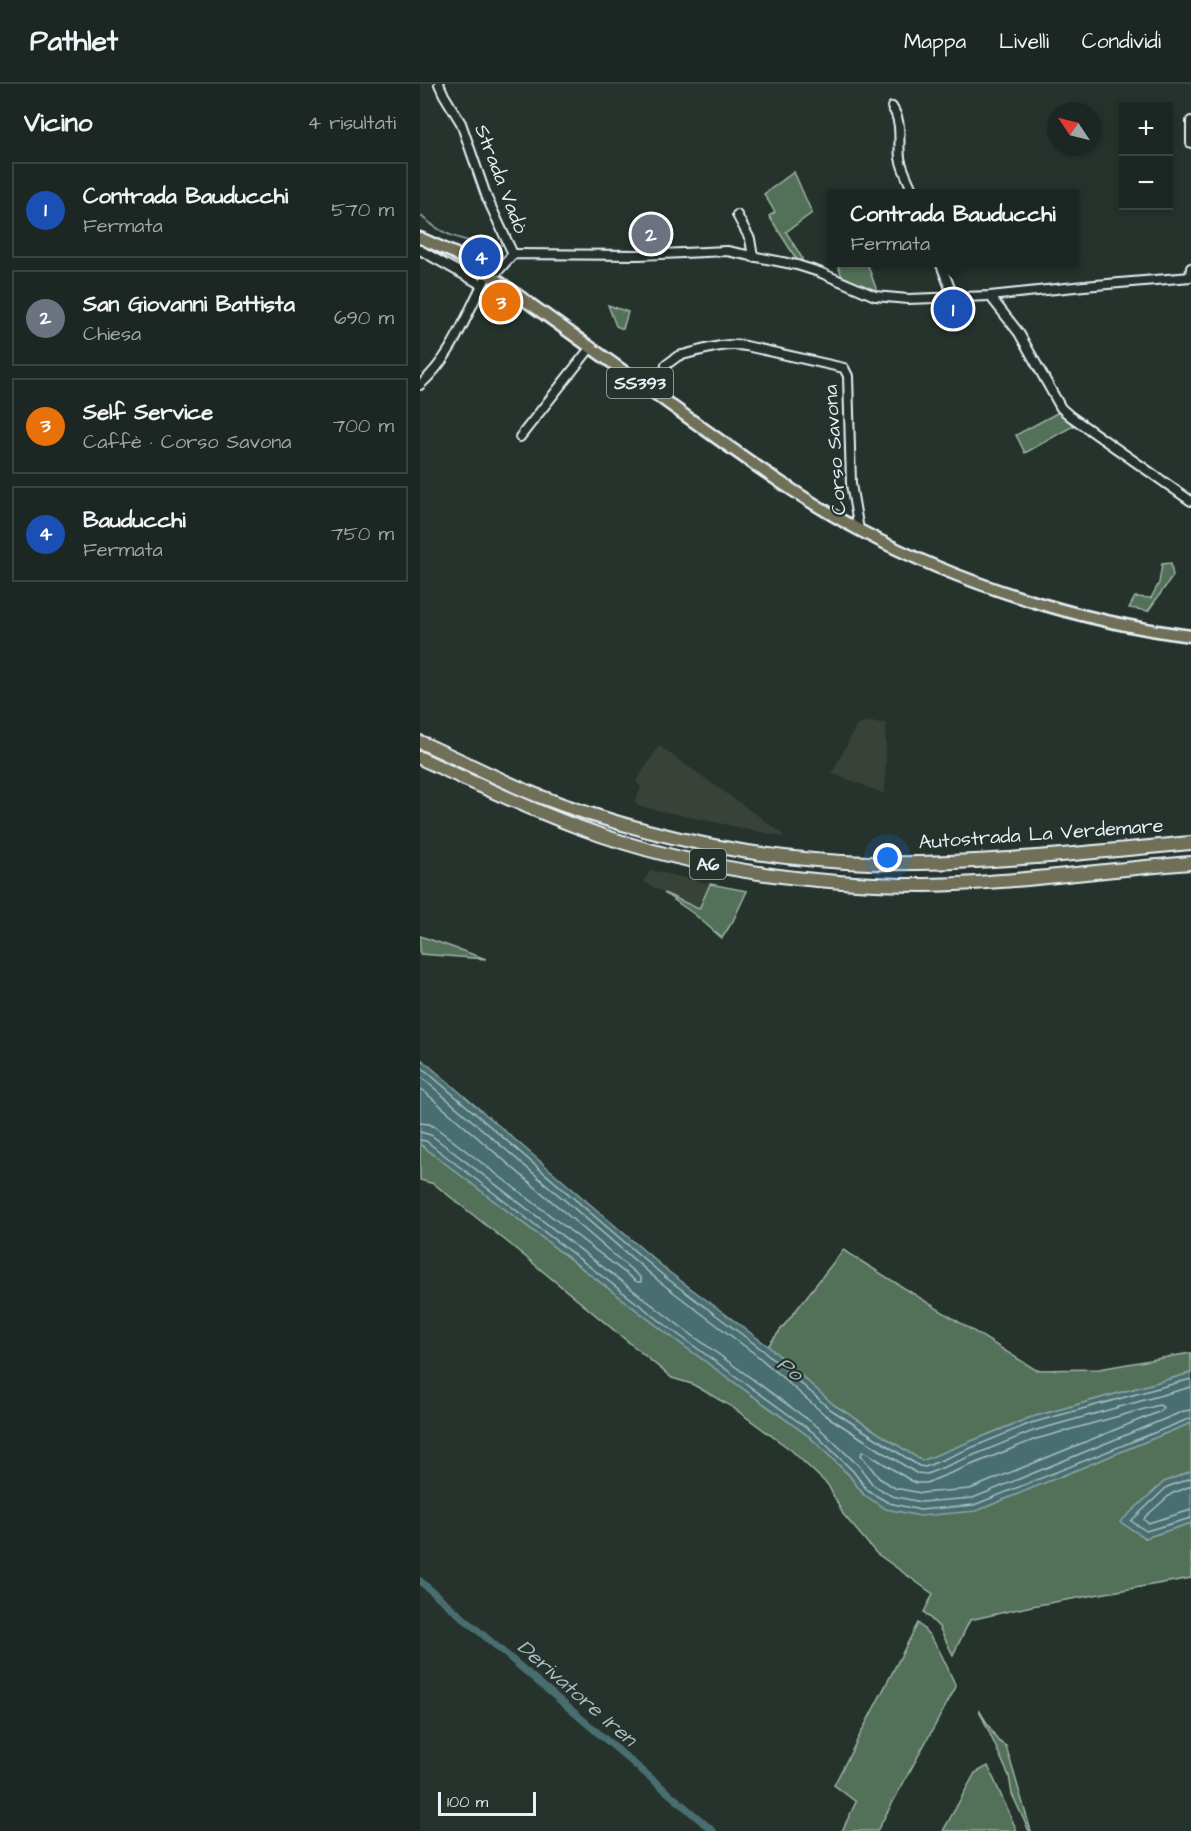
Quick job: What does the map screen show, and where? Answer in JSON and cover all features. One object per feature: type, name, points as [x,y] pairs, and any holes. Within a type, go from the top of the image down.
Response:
[{"type":"highway","name":"Autostrada La Verdemare","points":[[420,742],[535,794],[618,823],[698,843],[776,856],[869,863],[938,862],[1191,843]]},
{"type":"highway","name":"Autostrada La Verdemare","points":[[420,758],[527,807],[612,838],[691,860],[780,877],[864,884],[927,885],[996,882],[1191,863]]},
{"type":"main road","name":"Corso Savona","points":[[420,238],[454,253],[488,274],[770,475],[859,530],[910,555],[1003,591],[1063,610],[1136,628],[1191,636]]},
{"type":"street","name":"Strada Vadò","points":[[439,84],[461,123],[487,198],[510,247]]},
{"type":"street","points":[[892,106],[899,125],[900,159],[912,189]]},
{"type":"street","points":[[1191,121],[1191,143]]},
{"type":"street","points":[[737,214],[750,239],[753,257]]},
{"type":"street","points":[[420,385],[450,349],[488,274],[498,271],[510,247],[639,255],[727,251],[788,263],[819,272],[875,296],[908,299],[990,296],[1190,277],[1191,268]]},
{"type":"street","points":[[420,250],[482,285]]},
{"type":"street","points":[[942,267],[953,296]]},
{"type":"street","points":[[990,296],[1019,333],[1061,408],[1070,417],[1191,501]]},
{"type":"street","name":"Corso Savona","points":[[655,394],[663,380],[666,365],[678,356],[720,346],[746,346],[844,368],[848,376],[851,484],[859,530]]},
{"type":"street","points":[[520,437],[591,347]]},
{"type":"shaded area","points":[[866,722],[886,723],[885,794],[832,773],[857,726]]},
{"type":"shaded area","points":[[659,746],[785,837],[638,806],[635,802],[641,787],[636,782]]},
{"type":"shaded area","points":[[651,870],[710,884],[699,909],[643,881]]},
{"type":"green space","points":[[794,172],[812,213],[786,232],[802,261],[797,260],[769,216],[775,212],[764,194]]},
{"type":"green space","points":[[838,267],[868,267],[877,291],[842,277]]},
{"type":"green space","points":[[608,305],[628,312],[623,329],[616,326]]},
{"type":"green space","points":[[1059,412],[1075,425],[1025,453],[1016,435]]},
{"type":"green space","points":[[1171,563],[1173,576],[1148,611],[1129,608],[1135,597],[1151,598],[1159,583],[1162,564]]},
{"type":"green space","points":[[710,884],[747,891],[722,938],[664,893],[699,909]]},
{"type":"green space","points":[[420,936],[486,959],[420,954]]},
{"type":"green space","points":[[420,1144],[673,1338],[810,1437],[849,1475],[864,1495],[976,1511],[1191,1423],[1191,1471],[1164,1482],[1145,1538],[1191,1523],[1191,1578],[1032,1606],[970,1620],[953,1655],[939,1627],[924,1612],[933,1594],[876,1553],[843,1514],[828,1485],[791,1450],[732,1407],[692,1384],[672,1378],[434,1184],[420,1180]]},
{"type":"green space","points":[[843,1250],[1036,1370],[1099,1369],[1191,1353],[1191,1373],[1029,1418],[922,1461],[834,1405],[768,1346]]},
{"type":"green space","points":[[918,1623],[936,1645],[956,1687],[877,1831],[842,1831],[856,1802],[834,1785]]},
{"type":"green space","points":[[979,1710],[998,1741],[1006,1746],[1031,1831],[1012,1794],[1009,1776]]},
{"type":"green space","points":[[988,1766],[1017,1831],[943,1831],[975,1773]]},
{"type":"water","name":"Po","points":[[420,1058],[669,1272],[768,1346],[834,1405],[922,1461],[1029,1418],[1191,1373],[1191,1423],[976,1511],[920,1516],[886,1509],[864,1495],[849,1475],[810,1437],[673,1338],[420,1144]]},
{"type":"water","points":[[1191,1471],[1191,1523],[1145,1538],[1120,1522],[1164,1482]]},
{"type":"waterway","points":[[420,215],[437,228],[454,236],[482,244],[506,244]]},
{"type":"waterway","points":[[477,243],[498,258]]},
{"type":"waterway","name":"Derivatore Iren","points":[[420,1581],[713,1831]]},
{"type":"place","name":"San Giovanni Battista","points":[[651,234]]},
{"type":"place","name":"Bauducchi","points":[[481,257]]},
{"type":"place","name":"Self Service","points":[[501,302]]},
{"type":"place","name":"Contrada Bauducchi","points":[[953,309]]}]
